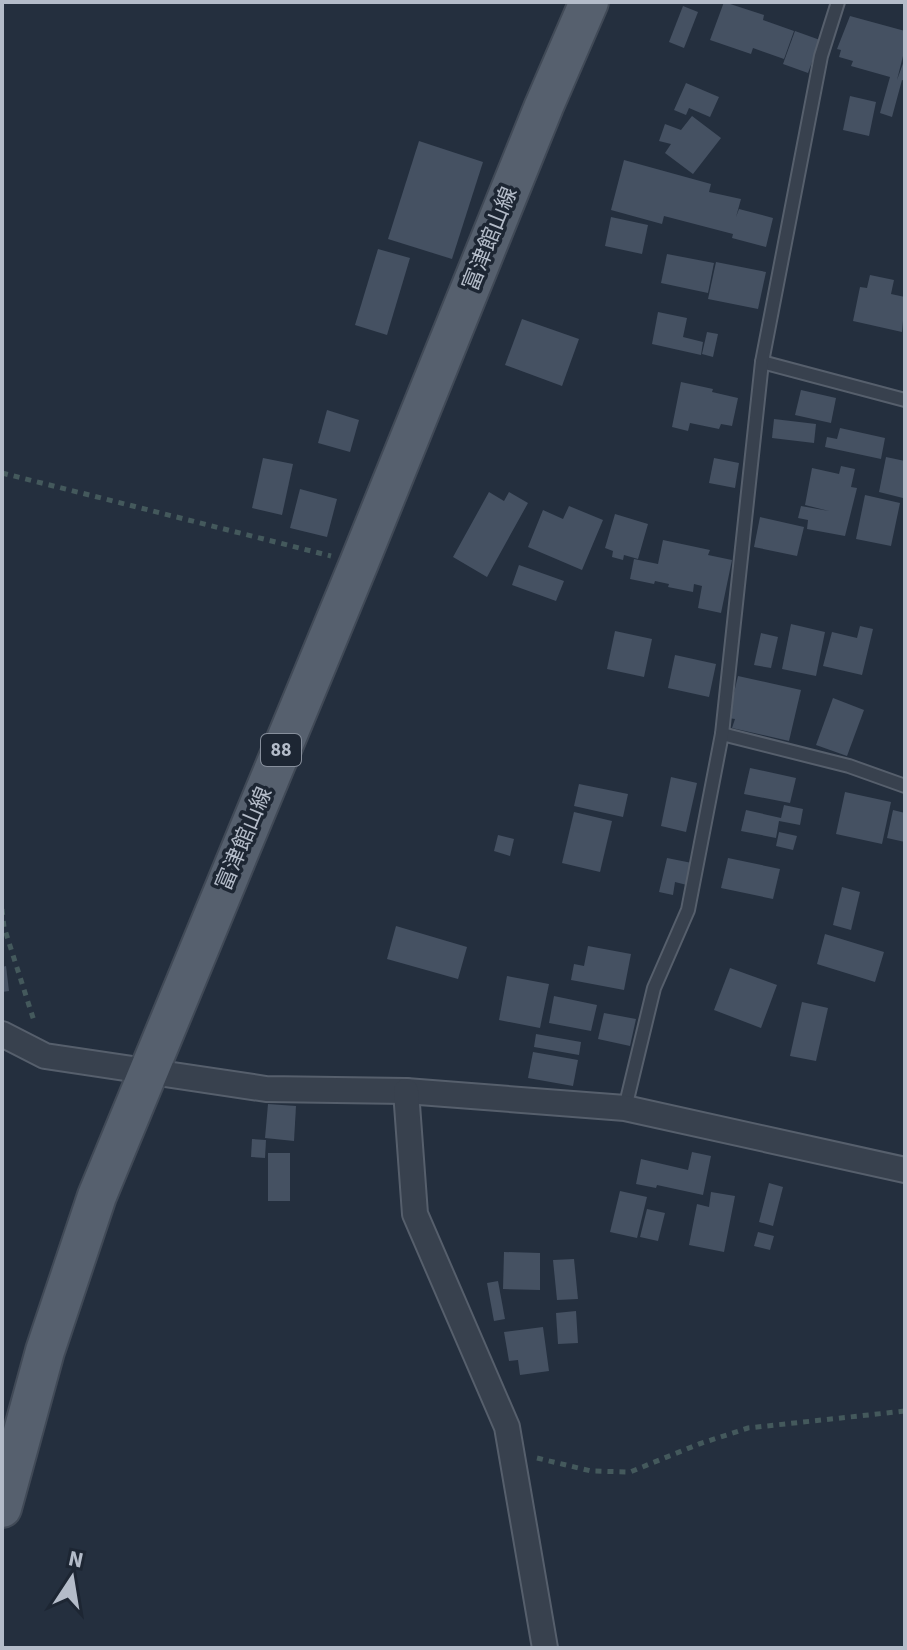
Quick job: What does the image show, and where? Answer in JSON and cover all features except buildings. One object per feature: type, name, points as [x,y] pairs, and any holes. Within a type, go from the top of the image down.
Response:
[{"type":"main road","name":"富津館山線","points":[[2,1508],[45,1351],[146,1072],[589,2]]},
{"type":"street","points":[[2,1034],[45,1056],[266,1089],[406,1091],[625,1108],[905,1170]]},
{"type":"street","points":[[406,1091],[415,1214],[507,1427],[545,1648]]},
{"type":"lane","points":[[625,1108],[654,988],[688,910],[722,734],[762,362],[821,56],[838,2]]},
{"type":"lane","points":[[762,362],[905,400]]},
{"type":"lane","points":[[722,734],[849,766],[905,786]]},
{"type":"path","points":[[2,473],[359,563]]},
{"type":"path","points":[[2,909],[4,927],[45,1056]]},
{"type":"path","points":[[511,1452],[591,1471],[630,1472],[748,1428],[905,1411]]}]
